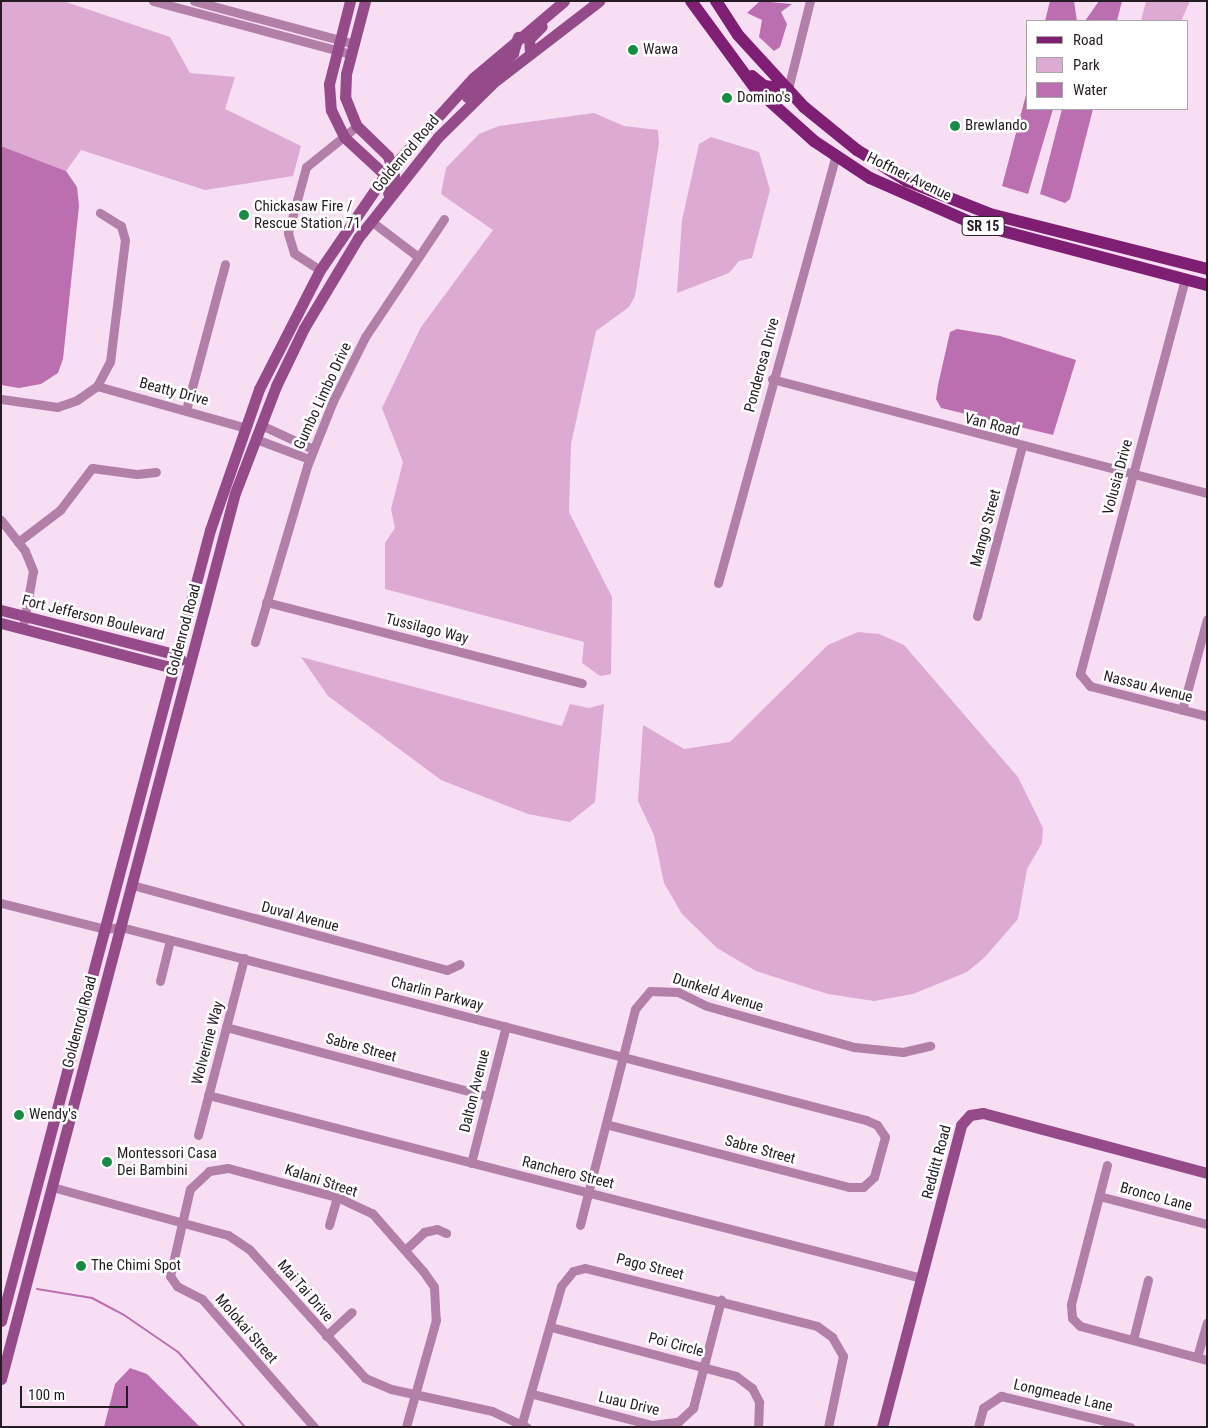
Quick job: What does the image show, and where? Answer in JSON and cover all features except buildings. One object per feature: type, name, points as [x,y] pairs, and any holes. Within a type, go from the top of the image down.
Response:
[{"type":"main road","points":[[350,1],[338,45],[329,96],[344,137],[394,176],[384,204]]},
{"type":"main road","points":[[365,1],[353,49],[345,97],[357,126],[388,156],[388,172]]},
{"type":"main road","name":"Goldenrod Road","points":[[1,1321],[210,530],[243,427],[289,323],[320,270],[388,172],[473,78],[518,37],[564,1]]},
{"type":"main road","points":[[530,52],[530,39],[535,31],[572,1]]},
{"type":"main road","name":"Goldenrod Road","points":[[1,1379],[235,493],[260,426],[304,328],[371,221],[384,204],[452,122],[530,52],[600,1]]},
{"type":"main road","name":"Hoffner Avenue","points":[[691,1],[732,64],[782,115],[836,156],[896,192],[948,214],[1084,253],[1207,285]]},
{"type":"main road","name":"Hoffner Avenue","points":[[716,1],[738,35],[788,89],[869,158],[967,206],[1207,270]]},
{"type":"main road","points":[[714,36],[754,79],[788,89]]},
{"type":"main road","points":[[452,122],[460,104],[513,53],[518,37]]},
{"type":"main road","points":[[782,115],[808,120],[869,158]]},
{"type":"main road","points":[[1084,253],[1098,250],[1162,266],[1172,261]]},
{"type":"main road","points":[[1185,279],[1195,273],[1207,275]]},
{"type":"main road","points":[[190,665],[184,651],[210,555],[210,530]]},
{"type":"main road","name":"Fort Jefferson Boulevard","points":[[1,610],[177,655]]},
{"type":"main road","name":"Fort Jefferson Boulevard","points":[[1,623],[174,668]]},
{"type":"main road","points":[[177,655],[184,669],[182,696]]},
{"type":"main road","points":[[52,1187],[47,1170],[60,1121],[57,1112]]},
{"type":"main road","name":"Redditt Road","points":[[882,1427],[961,1125],[970,1114],[983,1113],[1207,1173]]},
{"type":"main road","points":[[34,1252],[42,1206],[38,1182]]},
{"type":"street","points":[[153,1],[353,49]]},
{"type":"street","points":[[194,1],[338,45]]},
{"type":"street","points":[[788,89],[810,1]]},
{"type":"street","points":[[320,270],[294,253],[288,233],[306,167],[357,126]]},
{"type":"street","name":"Ponderosa Drive","points":[[718,583],[772,379],[836,156]]},
{"type":"street","points":[[1,399],[57,407],[76,400],[97,386],[114,342],[125,240],[121,226],[100,213]]},
{"type":"street","name":"Gumbo Limbo Drive","points":[[255,642],[313,448],[365,337],[417,256],[444,219]]},
{"type":"street","points":[[371,221],[417,256]]},
{"type":"street","points":[[186,410],[225,264]]},
{"type":"street","name":"Volusia Drive","points":[[1083,682],[1080,674],[1185,279]]},
{"type":"street","name":"Van Road","points":[[772,379],[1207,493]]},
{"type":"street","name":"Beatty Drive","points":[[97,386],[243,427]]},
{"type":"street","points":[[260,426],[313,448]]},
{"type":"street","points":[[256,439],[309,459]]},
{"type":"street","points":[[287,450],[292,439]]},
{"type":"street","name":"Mango Street","points":[[977,616],[1022,446]]},
{"type":"street","points":[[18,542],[60,510],[92,468],[137,474],[156,472]]},
{"type":"street","points":[[1,520],[18,542],[33,571],[22,629]]},
{"type":"street","name":"Tussilago Way","points":[[266,602],[582,683]]},
{"type":"street","points":[[1182,710],[1207,619]]},
{"type":"street","name":"Nassau Avenue","points":[[1083,682],[1207,716]]},
{"type":"street","name":"Duval Avenue","points":[[132,885],[447,970],[460,964]]},
{"type":"street","name":"Charlin Parkway","points":[[1,903],[104,929],[121,927],[866,1120],[878,1125],[885,1136],[874,1177],[863,1187],[849,1187]]},
{"type":"street","points":[[160,981],[170,940]]},
{"type":"street","name":"Wolverine Way","points":[[198,1135],[244,958]]},
{"type":"street","name":"Dunkeld Avenue","points":[[580,1225],[640,998],[665,989],[707,1006],[854,1047],[903,1052],[930,1046]]},
{"type":"street","name":"Dalton Avenue","points":[[471,1163],[506,1026]]},
{"type":"street","name":"Sabre Street","points":[[226,1027],[488,1096]]},
{"type":"street","name":"Ranchero Street","points":[[208,1095],[922,1278]]},
{"type":"street","name":"Sabre Street","points":[[606,1124],[849,1187]]},
{"type":"street","points":[[1107,1165],[1071,1304],[1072,1318],[1080,1326],[1202,1359],[1207,1322]]},
{"type":"street","name":"Kalani Street","points":[[182,1222],[190,1189],[209,1171],[228,1168],[337,1197],[372,1213],[406,1249],[434,1286],[437,1306],[416,1391]]},
{"type":"street","name":"Mai Tai Drive","points":[[52,1187],[228,1235],[249,1248],[365,1378],[391,1389],[416,1391],[525,1425]]},
{"type":"street","name":"Bronco Lane","points":[[1099,1196],[1207,1224]]},
{"type":"street","points":[[329,1225],[337,1197]]},
{"type":"street","name":"Molokai Street","points":[[182,1222],[170,1276],[177,1286],[202,1299],[314,1427]]},
{"type":"street","points":[[406,1249],[424,1232],[437,1229],[446,1233]]},
{"type":"street","name":"Pago Street","points":[[525,1425],[561,1286],[573,1271],[585,1268],[721,1300],[817,1326],[832,1336],[843,1356],[842,1375],[828,1427]]},
{"type":"street","points":[[1133,1340],[1148,1280]]},
{"type":"street","name":"Luau Drive","points":[[533,1394],[666,1426],[678,1422],[693,1408],[721,1300]]},
{"type":"street","points":[[326,1336],[352,1312]]},
{"type":"street","name":"Poi Circle","points":[[551,1326],[736,1376],[752,1388],[759,1402],[758,1427]]},
{"type":"street","points":[[406,1427],[416,1391]]},
{"type":"street","name":"Longmeade Lane","points":[[978,1427],[983,1408],[1001,1396],[1130,1427]]},
{"type":"green space","points":[[1,1],[63,1],[170,37],[190,73],[235,77],[225,109],[301,146],[293,176],[205,190],[81,150],[66,171],[1,146]]},
{"type":"green space","points":[[1146,1],[1190,1],[1181,20],[1141,20]]},
{"type":"green space","points":[[594,113],[624,126],[658,130],[659,143],[635,296],[629,307],[596,331],[571,444],[569,512],[612,597],[611,674],[600,676],[582,663],[584,642],[385,589],[385,543],[395,528],[391,509],[403,462],[382,408],[421,327],[493,230],[441,194],[446,168],[479,134],[499,126]]},
{"type":"green space","points":[[711,137],[759,152],[770,190],[752,258],[739,261],[729,273],[677,293],[682,220],[699,144]]},
{"type":"green space","points":[[858,632],[879,634],[904,645],[1018,777],[1043,828],[1042,843],[1027,869],[1018,919],[985,957],[967,972],[913,994],[874,1001],[828,994],[756,971],[717,948],[682,914],[664,883],[654,835],[638,801],[643,725],[684,749],[730,742],[828,645]]},
{"type":"green space","points":[[301,657],[562,726],[570,704],[589,708],[604,704],[595,802],[570,822],[528,814],[441,780],[328,696]]},
{"type":"water","points":[[760,1],[792,4],[781,12],[787,24],[780,47],[774,51],[759,37],[762,20],[747,13]]},
{"type":"water","points":[[1050,1],[1074,1],[1077,20],[1045,20]]},
{"type":"water","points":[[1099,1],[1122,1],[1117,20],[1086,20]]},
{"type":"water","points":[[1026,95],[1026,110],[1053,110],[1028,194],[1002,186]]},
{"type":"water","points":[[1062,110],[1093,110],[1070,199],[1065,203],[1040,194]]},
{"type":"water","points":[[1,146],[66,171],[77,187],[79,206],[63,359],[58,373],[41,384],[19,388],[1,385]]},
{"type":"water","points":[[957,329],[1000,336],[1076,360],[1053,435],[941,408],[936,399],[938,385],[950,332]]},
{"type":"water","points":[[130,1368],[147,1374],[200,1427],[104,1427],[115,1384]]},
{"type":"waterway","points":[[37,1289],[92,1298],[124,1315],[178,1352],[245,1427]]},
{"type":"place","name":"Wawa","points":[[633,50]]},
{"type":"place","name":"Domino's","points":[[727,98]]},
{"type":"place","name":"Brewlando","points":[[955,126]]},
{"type":"place","name":"Chickasaw Fire / Rescue Station 71","points":[[244,215]]},
{"type":"place","name":"Wendy's","points":[[19,1115]]},
{"type":"place","name":"Montessori Casa Dei Bambini","points":[[107,1162]]},
{"type":"place","name":"The Chimi Spot","points":[[81,1266]]}]
